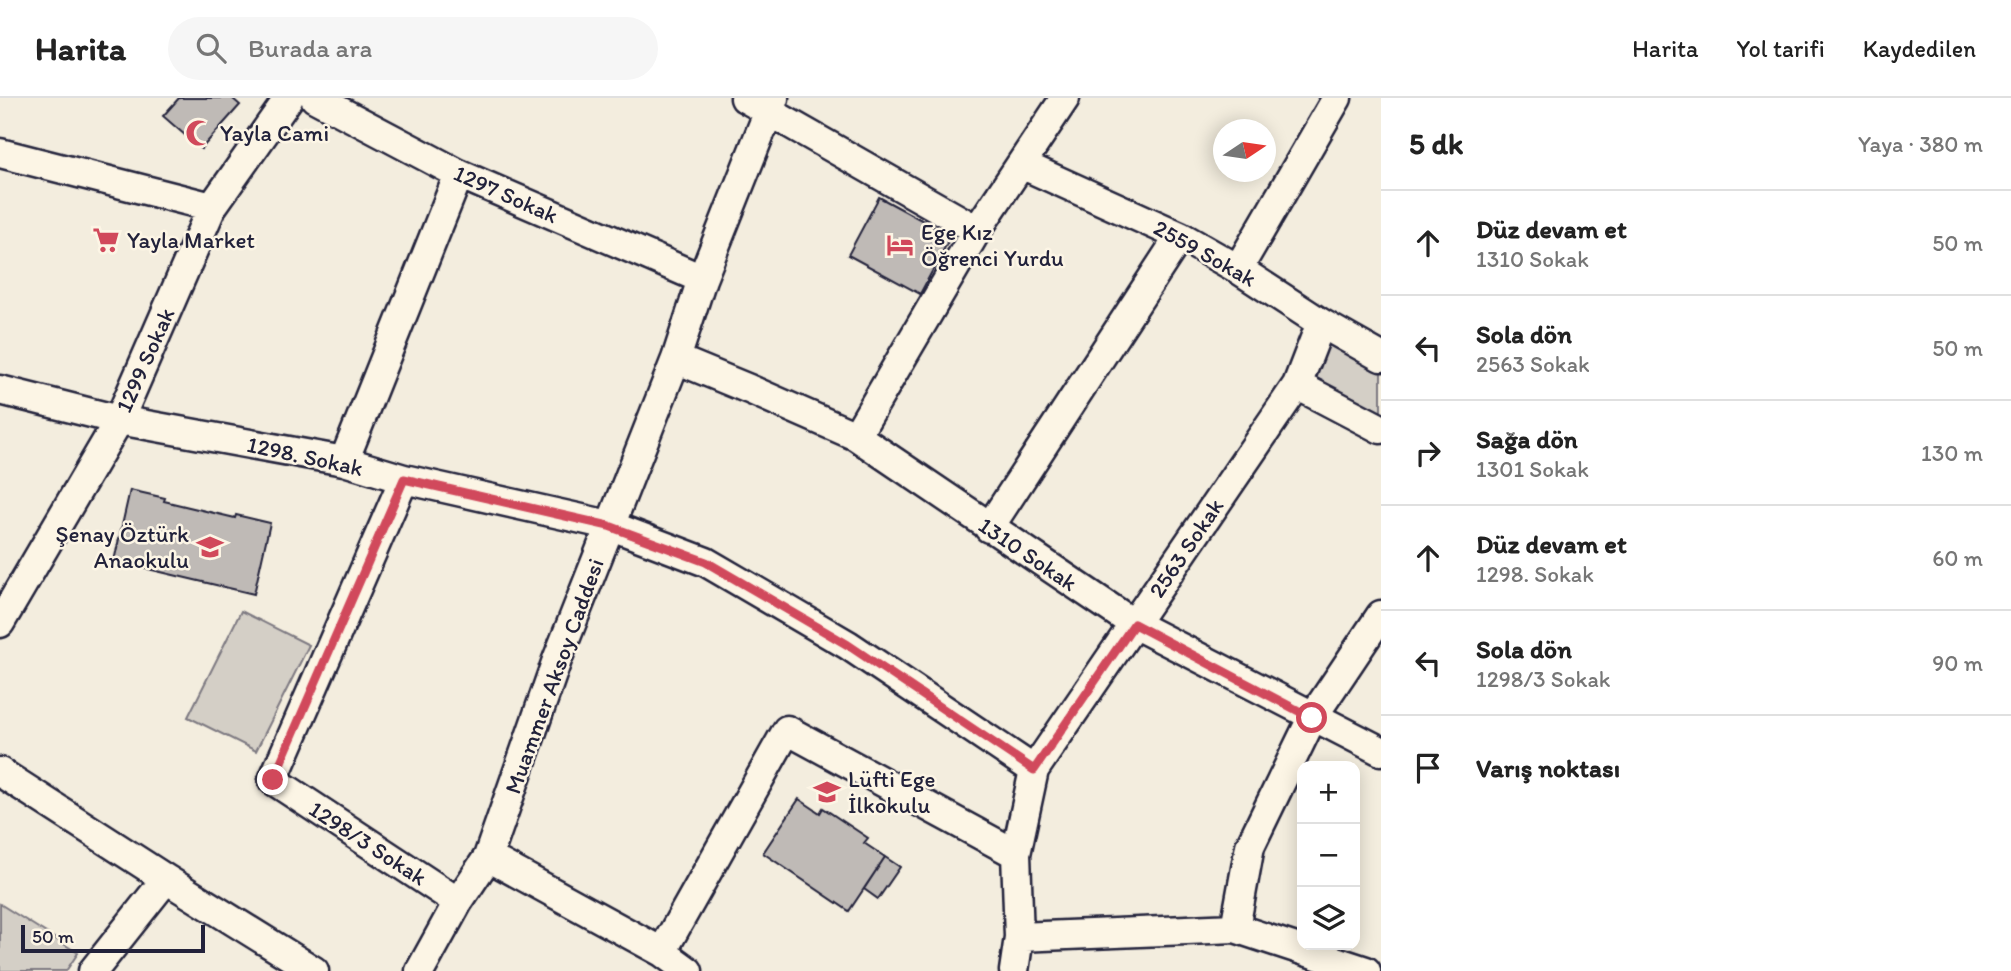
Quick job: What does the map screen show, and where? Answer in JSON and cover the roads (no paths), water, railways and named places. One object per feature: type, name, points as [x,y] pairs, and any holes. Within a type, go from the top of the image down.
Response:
[{"type":"street","name":"1299 Sokak","points":[[0,623],[119,419],[212,207],[289,98]]},
{"type":"street","name":"1297 Sokak","points":[[315,98],[459,174],[702,279]]},
{"type":"street","points":[[856,436],[977,230],[1065,98]]},
{"type":"street","points":[[1238,269],[1337,98]]},
{"type":"street","points":[[763,102],[977,230]]},
{"type":"street","name":"Muammer Aksoy Caddesi","points":[[420,971],[458,902],[488,857],[557,660],[676,359],[763,102]]},
{"type":"street","points":[[0,153],[212,207]]},
{"type":"street","name":"2559 Sokak","points":[[1021,164],[1180,236],[1381,357]]},
{"type":"street","points":[[344,461],[459,174]]},
{"type":"street","points":[[989,528],[1180,236]]},
{"type":"street","name":"2563 Sokak","points":[[1014,971],[1019,937],[1016,854],[1034,770],[1297,385],[1321,323]]},
{"type":"street","name":"1310 Sokak","points":[[676,359],[856,436],[1134,624],[1312,718],[1381,751]]},
{"type":"street","points":[[1297,385],[1381,429]]},
{"type":"street","name":"1298. Sokak","points":[[0,390],[119,419],[344,461],[404,479],[609,526],[706,562],[848,645],[1034,770]]},
{"type":"street","name":"1298/3 Sokak","points":[[404,479],[273,780],[458,902]]},
{"type":"street","points":[[1235,928],[1250,846],[1312,718],[1381,615]]},
{"type":"street","points":[[662,952],[787,730],[1016,854]]},
{"type":"street","points":[[0,772],[314,971]]},
{"type":"street","points":[[488,857],[662,952],[688,971]]},
{"type":"street","points":[[93,971],[166,879]]},
{"type":"street","points":[[1019,937],[1235,928],[1366,971]]},
{"type":"place","name":"Yayla Cami","points":[[199,133]]},
{"type":"place","name":"Yayla Market","points":[[106,240]]},
{"type":"place","name":"Ege Kız Öğrenci Yurdu","points":[[900,245]]},
{"type":"place","name":"Şenay Öztürk Anaokulu","points":[[210,547]]},
{"type":"place","name":"Lüfti Ege İlkokulu","points":[[827,792]]}]
